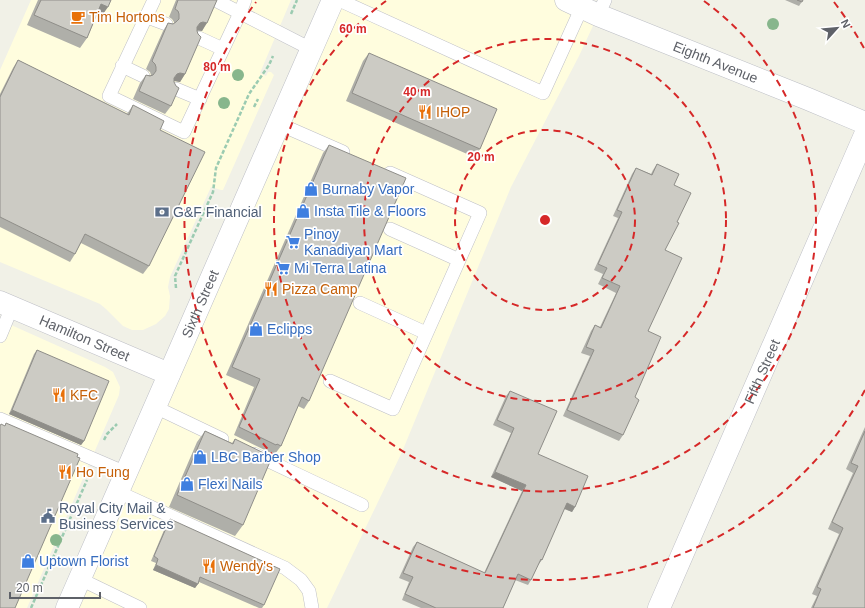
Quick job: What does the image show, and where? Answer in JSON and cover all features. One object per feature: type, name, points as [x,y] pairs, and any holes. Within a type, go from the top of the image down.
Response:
[{"type":"street","name":"Sixth Street","points":[[67,608],[333,0]]},
{"type":"street","name":"Eighth Avenue","points":[[588,5],[865,124]]},
{"type":"street","name":"Fifth Street","points":[[659,608],[865,135]]},
{"type":"street","name":"Hamilton Street","points":[[6,305],[170,374]]},
{"type":"lane","points":[[154,0],[109,96],[184,132],[245,0]]},
{"type":"lane","points":[[215,0],[311,49]]},
{"type":"lane","points":[[339,0],[543,92],[588,5]]},
{"type":"lane","points":[[147,17],[166,24]]},
{"type":"lane","points":[[199,38],[223,49]]},
{"type":"lane","points":[[122,66],[143,76]]},
{"type":"lane","points":[[176,89],[200,99]]},
{"type":"lane","points":[[279,124],[357,159]]},
{"type":"lane","points":[[330,381],[393,409],[480,213],[379,168]]},
{"type":"lane","points":[[390,230],[459,260]]},
{"type":"lane","points":[[360,303],[426,333]]},
{"type":"lane","points":[[0,336],[6,305]]},
{"type":"lane","points":[[155,407],[232,444]]},
{"type":"lane","points":[[0,419],[285,568],[301,580],[309,591],[312,608]]},
{"type":"lane","points":[[246,450],[362,505]]},
{"type":"lane","points":[[80,579],[140,608]]},
{"type":"path","points":[[290,17],[297,0]]},
{"type":"path","points":[[176,289],[175,276],[213,192],[216,168],[248,94],[269,65]]},
{"type":"path","points":[[31,608],[88,479]]},
{"type":"shaded area","points":[[31,0],[291,0],[260,73],[266,76],[268,72],[271,72],[274,75],[223,190],[211,187],[170,277],[168,287],[170,296],[169,309],[165,316],[156,324],[143,330],[132,330],[123,326],[100,304],[0,262],[0,70]]},
{"type":"shaded area","points":[[333,0],[566,0],[598,15],[579,56],[511,187],[402,452],[327,608],[67,608]]},
{"type":"shaded area","points":[[0,320],[105,367],[113,372],[120,387],[119,395],[27,608],[0,608]]},
{"type":"building","points":[[41,0],[111,0],[108,7],[101,4],[87,38],[34,15]]},
{"type":"building","points":[[178,0],[217,0],[207,23],[200,23],[197,27],[198,34],[201,37],[185,74],[177,74],[174,78],[176,86],[179,88],[171,106],[139,91],[146,75],[153,75],[156,71],[155,64],[152,61],[168,23],[173,24],[179,19],[178,11],[175,9]]},
{"type":"building","name":"IHOP","points":[[369,53],[497,109],[480,149],[352,93]]},
{"type":"building","points":[[18,60],[129,115],[133,105],[164,121],[160,130],[205,152],[149,266],[85,234],[75,254],[0,217],[0,97]]},
{"type":"building","points":[[329,145],[406,178],[309,401],[302,397],[281,446],[239,427],[260,379],[232,367]]},
{"type":"building","points":[[657,164],[679,174],[674,185],[691,193],[677,222],[679,223],[665,250],[682,258],[648,331],[661,337],[635,397],[639,400],[623,435],[567,410],[594,350],[586,347],[595,325],[601,328],[620,286],[602,278],[607,268],[598,264],[622,212],[617,210],[636,168],[652,175]]},
{"type":"building","name":"KFC","points":[[37,350],[109,381],[84,441],[12,410]]},
{"type":"building","points":[[510,391],[557,411],[538,454],[588,476],[575,507],[567,503],[542,560],[541,559],[531,580],[518,574],[503,608],[436,608],[405,594],[413,577],[403,573],[417,542],[485,573],[526,485],[495,472],[514,428],[497,420]]},
{"type":"building","points":[[6,423],[78,454],[77,457],[80,458],[15,608],[0,608],[0,426],[1,424],[5,426]]},
{"type":"building","points":[[205,431],[233,444],[235,439],[272,457],[243,525],[177,495]]},
{"type":"building","points":[[865,431],[865,608],[813,608],[821,589],[817,587],[843,528],[832,522],[858,466],[851,463]]},
{"type":"building","name":"Wendy's","points":[[170,519],[280,569],[264,605],[200,577],[198,584],[156,565],[158,559],[154,556]]},
{"type":"place","name":"Tim Hortons","points":[[78,17]]},
{"type":"place","name":"IHOP","points":[[425,112]]},
{"type":"place","name":"Burnaby Vapor","points":[[311,189]]},
{"type":"place","name":"Insta Tile & Floors","points":[[303,211]]},
{"type":"place","name":"G&F Financial","points":[[162,212]]},
{"type":"place","name":"Pinoy Kanadiyan Mart","points":[[293,242]]},
{"type":"place","name":"Mi Terra Latina","points":[[283,268]]},
{"type":"place","name":"Pizza Camp","points":[[271,289]]},
{"type":"place","name":"Eclipps","points":[[256,329]]},
{"type":"place","name":"KFC","points":[[59,395]]},
{"type":"place","name":"LBC Barber Shop","points":[[200,457]]},
{"type":"place","name":"Ho Fung","points":[[65,472]]},
{"type":"place","name":"Flexi Nails","points":[[187,484]]},
{"type":"place","name":"Royal City Mail & Business Services","points":[[48,516]]},
{"type":"place","name":"Uptown Florist","points":[[28,561]]},
{"type":"place","name":"Wendy's","points":[[209,566]]}]
